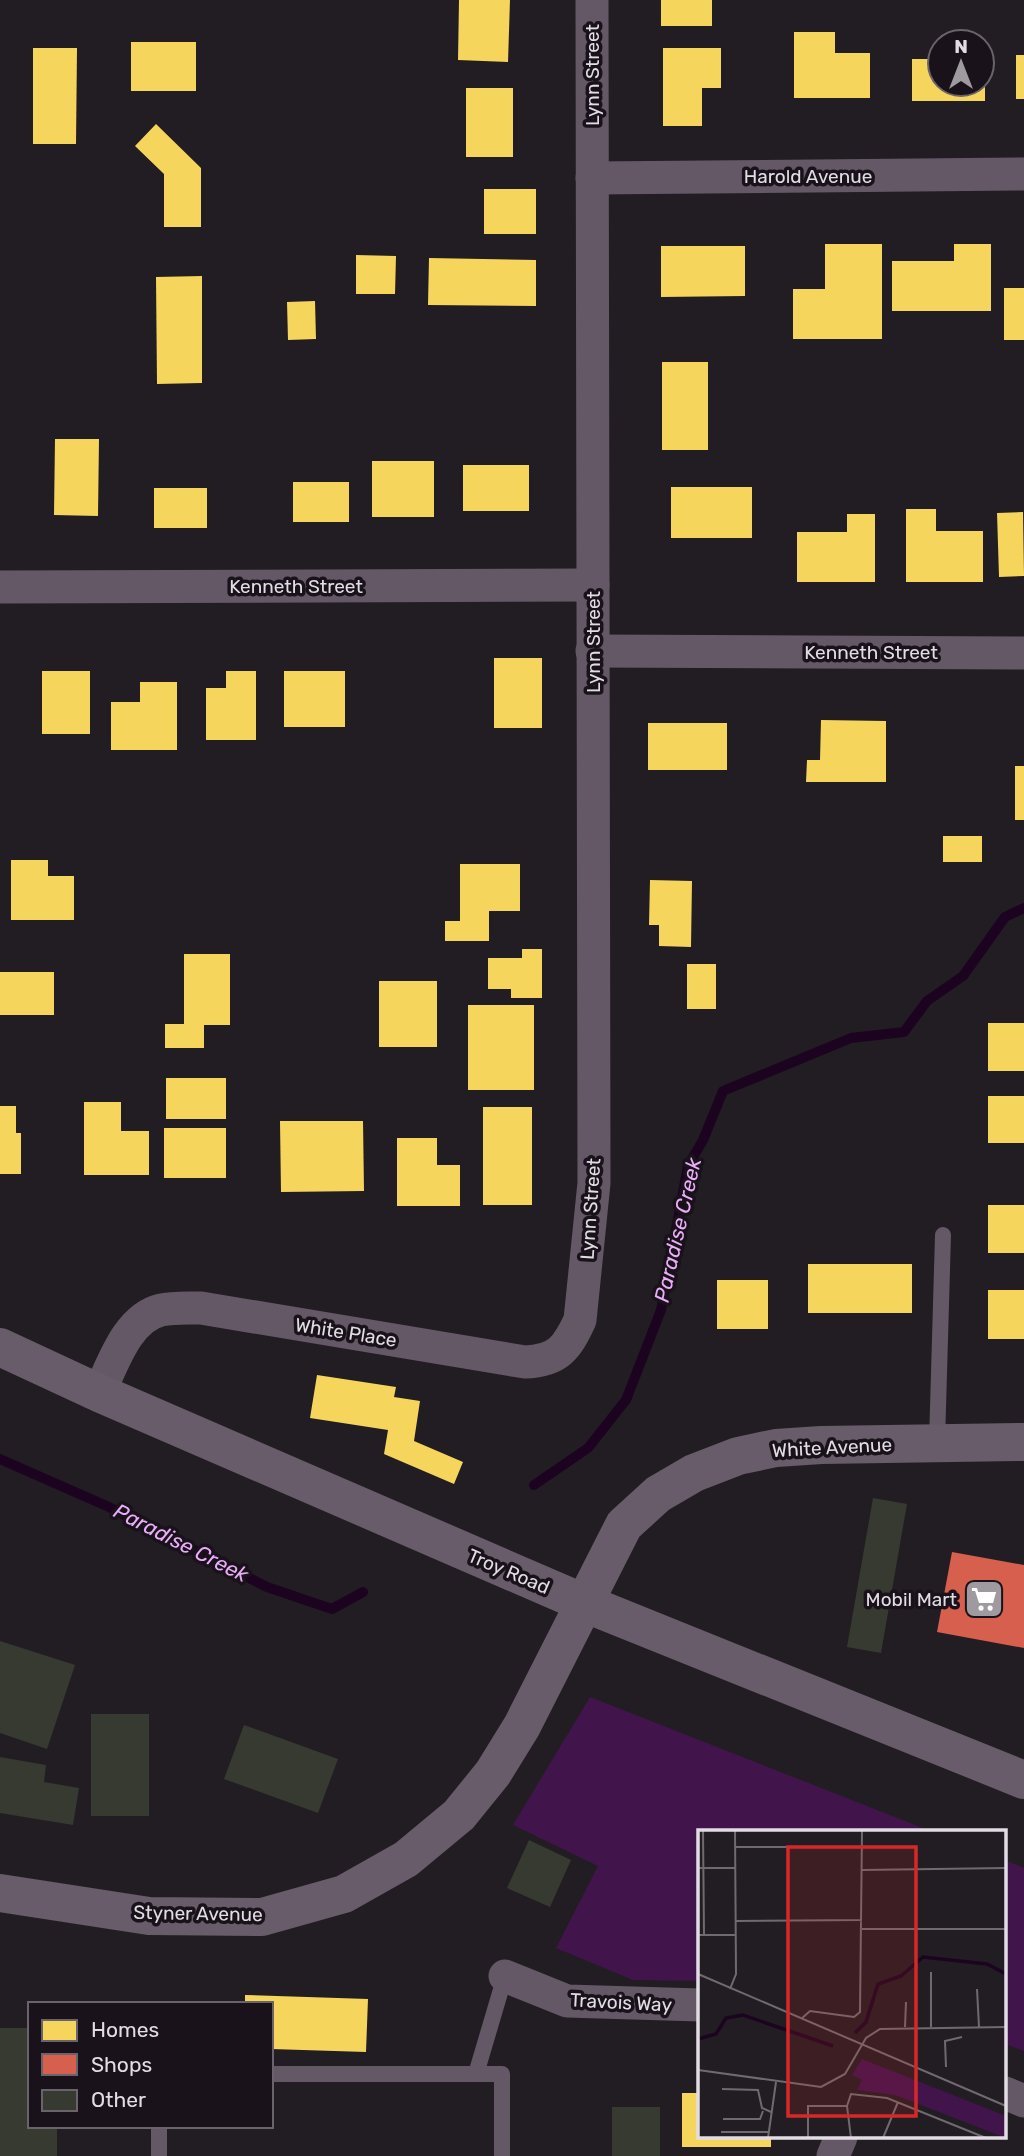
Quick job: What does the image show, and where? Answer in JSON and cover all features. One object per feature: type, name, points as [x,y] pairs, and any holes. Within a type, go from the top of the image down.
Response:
[{"type":"street","name":"Lynn Street","points":[[585,1284],[594,1183],[592,0]]},
{"type":"street","name":"Harold Avenue","points":[[592,178],[1024,174]]},
{"type":"street","name":"Kenneth Street","points":[[0,587],[593,585]]},
{"type":"street","name":"Kenneth Street","points":[[592,651],[1024,653]]},
{"type":"street","name":"White Place","points":[[99,1393],[122,1343],[143,1318],[159,1310],[201,1308],[525,1362],[544,1361],[560,1353],[572,1339],[580,1320],[585,1284]]},
{"type":"street","name":"Troy Road","points":[[0,1347],[99,1393],[584,1603],[1024,1780]]},
{"type":"street","name":"White Avenue","points":[[584,1603],[624,1525],[658,1494],[694,1473],[738,1456],[776,1448],[937,1442],[1024,1442]]},
{"type":"street","name":"Styner Avenue","points":[[0,1893],[149,1916],[262,1917],[344,1894],[406,1859],[458,1815],[511,1746],[584,1603]]},
{"type":"street","name":"Travois Way","points":[[505,1976],[567,2001],[698,2005]]},
{"type":"street","points":[[1006,2093],[1024,2101]]},
{"type":"street","points":[[833,2156],[841,2138]]},
{"type":"lane","points":[[937,1442],[943,1235]]},
{"type":"lane","points":[[475,2074],[505,1976]]},
{"type":"lane","points":[[273,2074],[502,2074],[502,2156]]},
{"type":"lane","points":[[159,2128],[159,2156]]},
{"type":"shaded area","points":[[590,1697],[928,1830],[698,1830],[698,1981],[633,1980],[556,1948],[598,1866],[513,1825]]},
{"type":"shaded area","points":[[1006,1860],[1024,1868],[1024,2051],[1006,2044]]},
{"type":"building: Homes","points":[[459,0],[510,0],[508,62],[458,60]]},
{"type":"building: Homes","points":[[661,0],[712,0],[712,26],[661,26]]},
{"type":"building: Homes","points":[[794,32],[835,32],[835,53],[870,53],[870,98],[794,98]]},
{"type":"building: Homes","points":[[131,42],[196,42],[196,91],[131,91]]},
{"type":"building: Homes","points":[[33,48],[77,48],[76,144],[33,144]]},
{"type":"building: Homes","points":[[663,48],[721,48],[721,88],[702,88],[702,126],[663,126]]},
{"type":"building: Homes","points":[[1016,55],[1024,55],[1024,99],[1016,99]]},
{"type":"building: Homes","points":[[912,59],[926,59],[926,98],[985,98],[985,101],[912,101]]},
{"type":"building: Homes","points":[[466,88],[513,88],[513,157],[466,157]]},
{"type":"building: Homes","points":[[156,124],[201,168],[201,227],[164,227],[164,174],[135,146]]},
{"type":"building: Homes","points":[[484,189],[536,189],[536,234],[484,234]]},
{"type":"building: Homes","points":[[825,244],[882,244],[882,339],[793,339],[793,289],[825,289]]},
{"type":"building: Homes","points":[[954,244],[991,244],[991,311],[892,311],[892,261],[954,261]]},
{"type":"building: Homes","points":[[661,246],[745,246],[745,296],[661,297]]},
{"type":"building: Homes","points":[[356,255],[396,256],[395,294],[356,294]]},
{"type":"building: Homes","points":[[429,258],[536,260],[536,306],[428,305]]},
{"type":"building: Homes","points":[[202,276],[202,383],[157,384],[156,277]]},
{"type":"building: Homes","points":[[1004,288],[1024,288],[1024,340],[1004,340]]},
{"type":"building: Homes","points":[[315,301],[316,339],[288,340],[287,302]]},
{"type":"building: Homes","points":[[662,362],[708,362],[708,450],[662,450]]},
{"type":"building: Homes","points":[[55,439],[99,439],[98,516],[54,515]]},
{"type":"building: Homes","points":[[372,461],[434,461],[434,517],[372,517]]},
{"type":"building: Homes","points":[[463,465],[529,465],[529,511],[463,511]]},
{"type":"building: Homes","points":[[293,482],[349,482],[349,522],[293,522]]},
{"type":"building: Homes","points":[[671,487],[752,487],[752,538],[671,538]]},
{"type":"building: Homes","points":[[154,488],[207,488],[207,528],[154,528]]},
{"type":"building: Homes","points":[[906,509],[936,509],[936,531],[983,531],[983,582],[906,582]]},
{"type":"building: Homes","points":[[1023,512],[1024,576],[999,577],[997,513]]},
{"type":"building: Homes","points":[[847,514],[875,514],[875,582],[797,582],[797,532],[847,532]]},
{"type":"building: Homes","points":[[494,658],[542,658],[542,728],[494,728]]},
{"type":"building: Homes","points":[[42,671],[90,671],[90,734],[42,734]]},
{"type":"building: Homes","points":[[226,671],[256,671],[256,740],[206,740],[206,688],[226,688]]},
{"type":"building: Homes","points":[[284,671],[345,671],[345,727],[284,727]]},
{"type":"building: Homes","points":[[140,682],[177,682],[177,750],[111,750],[111,702],[140,702]]},
{"type":"building: Homes","points":[[821,720],[886,721],[886,782],[806,782],[807,760],[820,760]]},
{"type":"building: Homes","points":[[648,723],[727,723],[727,770],[648,770]]},
{"type":"building: Homes","points":[[1015,766],[1024,766],[1024,820],[1015,820]]},
{"type":"building: Homes","points":[[943,836],[982,836],[982,862],[943,862]]},
{"type":"building: Homes","points":[[11,860],[48,860],[48,876],[74,876],[74,920],[11,920]]},
{"type":"building: Homes","points":[[460,864],[520,864],[520,911],[489,911],[489,941],[445,941],[445,921],[460,921]]},
{"type":"building: Homes","points":[[650,880],[692,881],[691,947],[659,946],[659,925],[649,925]]},
{"type":"building: Homes","points":[[522,949],[542,949],[542,998],[511,998],[511,989],[488,989],[488,958],[522,958]]},
{"type":"building: Homes","points":[[184,954],[230,954],[230,1025],[204,1025],[204,1048],[165,1048],[165,1024],[184,1024]]},
{"type":"building: Homes","points":[[687,964],[716,964],[716,1009],[687,1009]]},
{"type":"building: Homes","points":[[0,972],[54,972],[54,1015],[0,1015]]},
{"type":"building: Homes","points":[[379,981],[437,981],[437,1047],[379,1047]]},
{"type":"building: Homes","points":[[468,1005],[534,1005],[534,1090],[468,1090]]},
{"type":"building: Homes","points":[[988,1023],[1024,1023],[1024,1071],[988,1071]]},
{"type":"building: Homes","points":[[166,1078],[226,1078],[226,1119],[166,1119]]},
{"type":"building: Homes","points":[[988,1096],[1024,1096],[1024,1143],[988,1143]]},
{"type":"building: Homes","points":[[84,1102],[121,1102],[121,1131],[149,1131],[149,1175],[84,1175]]},
{"type":"building: Homes","points":[[0,1106],[16,1106],[16,1133],[21,1133],[21,1174],[0,1174]]},
{"type":"building: Homes","points":[[483,1107],[532,1107],[532,1205],[483,1205]]},
{"type":"building: Homes","points":[[280,1121],[363,1121],[364,1191],[281,1192]]},
{"type":"building: Homes","points":[[164,1128],[226,1128],[226,1178],[164,1178]]},
{"type":"building: Homes","points":[[397,1138],[437,1138],[437,1165],[460,1165],[460,1206],[397,1206]]},
{"type":"building: Homes","points":[[988,1205],[1024,1205],[1024,1253],[988,1253]]},
{"type":"building: Homes","points":[[808,1264],[912,1264],[912,1313],[808,1313]]},
{"type":"building: Homes","points":[[717,1280],[768,1280],[768,1329],[717,1329]]},
{"type":"building: Homes","points":[[988,1290],[1024,1290],[1024,1339],[988,1339]]},
{"type":"building: Homes","points":[[317,1375],[396,1387],[394,1397],[420,1401],[414,1441],[463,1462],[454,1484],[384,1454],[388,1430],[310,1418]]},
{"type":"building: Homes","points":[[245,1995],[368,1999],[366,2052],[273,2049],[273,2002],[245,2002]]},
{"type":"building: Homes","points":[[682,2093],[698,2093],[698,2138],[771,2138],[771,2147],[682,2147]]},
{"type":"building: Shops","name":"Mobil Mart","points":[[952,1552],[1024,1565],[1024,1648],[937,1632]]},
{"type":"building: Other","points":[[873,1498],[907,1504],[881,1653],[847,1647]]},
{"type":"building: Other","points":[[0,1641],[75,1665],[47,1749],[0,1733]]},
{"type":"building: Other","points":[[91,1714],[149,1714],[149,1816],[91,1816]]},
{"type":"building: Other","points":[[244,1725],[338,1759],[318,1813],[224,1779]]},
{"type":"building: Other","points":[[0,1757],[46,1765],[44,1782],[79,1788],[73,1825],[0,1813]]},
{"type":"building: Other","points":[[529,1840],[571,1860],[550,1907],[507,1888]]},
{"type":"building: Other","points":[[0,2028],[28,2028],[28,2128],[57,2128],[57,2156],[0,2156]]},
{"type":"building: Other","points":[[612,2107],[660,2107],[660,2156],[612,2156]]},
{"type":"waterway","name":"Paradise Creek","points":[[534,1485],[588,1448],[626,1400],[661,1310],[688,1166],[703,1140],[723,1091],[851,1038],[904,1032],[927,1001],[963,976],[1005,917],[1024,908]]},
{"type":"waterway","name":"Paradise Creek","points":[[0,1459],[109,1507],[267,1587],[332,1609],[363,1592]]},
{"type":"place","name":"Mobil Mart","points":[[984,1599]]}]
